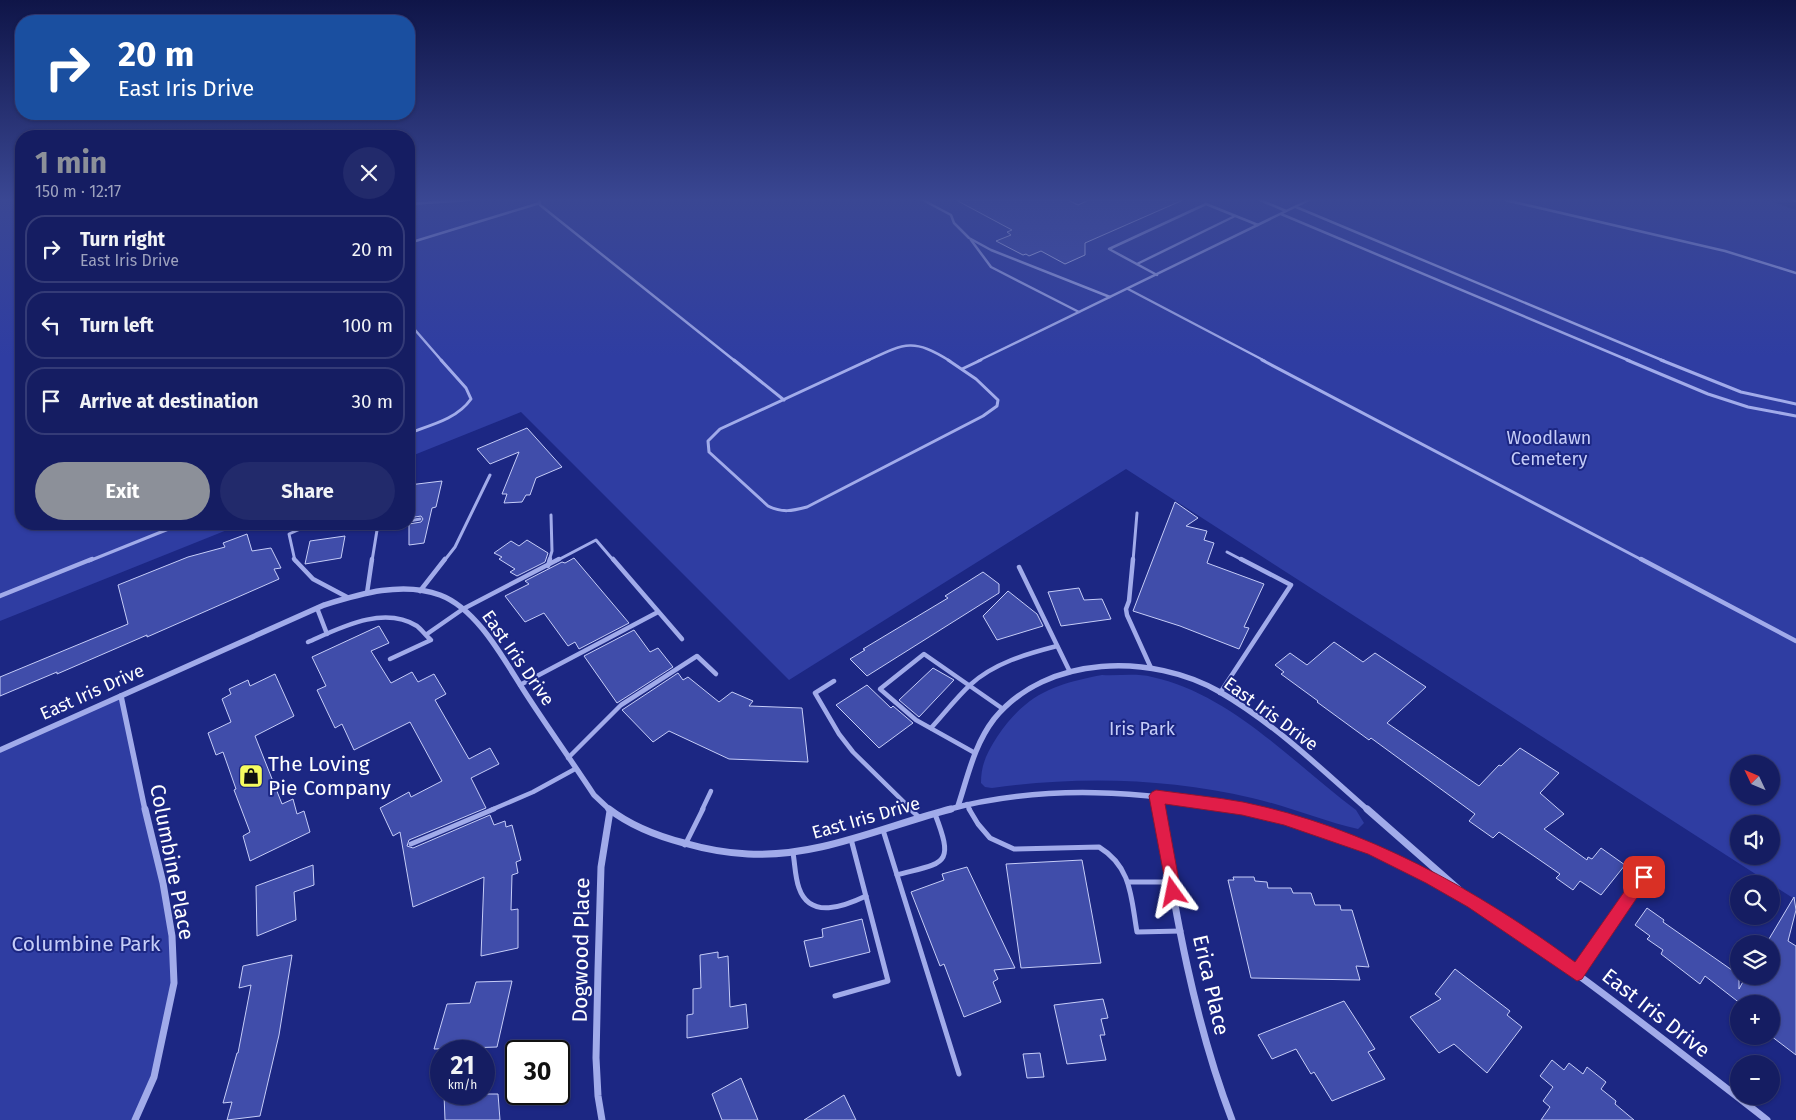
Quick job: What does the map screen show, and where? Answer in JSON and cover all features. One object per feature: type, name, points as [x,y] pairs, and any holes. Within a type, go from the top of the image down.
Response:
[{"type":"street","name":"East Iris Drive","points":[[0,750],[317,608],[367,593],[398,590],[420,591],[443,597],[463,610],[482,629],[594,795],[610,811],[644,830],[685,844],[723,853],[746,855],[793,853],[883,830],[958,806],[1045,792],[1102,792],[1156,796],[1242,808],[1326,832],[1372,849],[1474,902],[1577,973],[1767,1120]]},
{"type":"street","name":"East Iris Drive","points":[[958,806],[975,753],[989,727],[1021,693],[1037,683],[1070,672],[1124,666],[1151,668],[1182,675],[1220,693],[1278,734],[1380,819],[1474,902]]},
{"type":"street","name":"Columbine Place","points":[[121,696],[141,794],[163,884],[172,946],[174,983],[154,1077],[135,1120]]},
{"type":"street","name":"Erica Place","points":[[1156,796],[1171,882],[1206,1046],[1232,1120]]},
{"type":"street","name":"Dogwood Place","points":[[602,1120],[596,1058],[598,969],[601,867],[610,811]]},
{"type":"lane","points":[[599,252],[784,400]]},
{"type":"lane","points":[[980,252],[991,267],[1079,312]]},
{"type":"lane","points":[[997,252],[1110,298]]},
{"type":"lane","points":[[1115,252],[1157,275]]},
{"type":"lane","points":[[1136,264],[1160,252]]},
{"type":"lane","points":[[962,369],[1203,252]]},
{"type":"lane","points":[[1372,252],[1708,394],[1748,407],[1796,416]]},
{"type":"lane","points":[[1404,252],[1707,379],[1741,392],[1796,404]]},
{"type":"lane","points":[[1728,252],[1796,274]]},
{"type":"lane","points":[[1128,289],[1796,641]]},
{"type":"lane","points":[[415,330],[466,388],[471,399],[456,414],[415,431]]},
{"type":"lane","points":[[915,345],[928,349],[962,369],[993,392],[998,400],[997,406],[983,416],[807,508],[793,511],[778,510],[763,503],[708,448],[708,441],[714,432],[902,346],[915,345]]},
{"type":"lane","points":[[420,591],[455,546],[490,475]]},
{"type":"lane","points":[[1137,513],[1129,601],[1126,609],[1151,668]]},
{"type":"lane","points":[[548,566],[552,551],[551,515]]},
{"type":"lane","points":[[415,520],[420,519]]},
{"type":"lane","points":[[0,596],[167,530]]},
{"type":"lane","points":[[298,530],[289,534],[296,562],[313,579],[348,598]]},
{"type":"lane","points":[[367,593],[377,530]]},
{"type":"lane","points":[[427,634],[463,610],[596,540],[682,639]]},
{"type":"lane","points":[[1220,693],[1291,585],[1227,552]]},
{"type":"lane","points":[[1019,568],[1070,672]]},
{"type":"lane","points":[[317,608],[327,634]]},
{"type":"lane","points":[[520,685],[658,612]]},
{"type":"lane","points":[[308,642],[354,623],[392,617],[415,623],[431,640],[390,659]]},
{"type":"lane","points":[[931,728],[969,685],[983,674],[1008,661],[1057,646]]},
{"type":"lane","points":[[975,753],[916,720],[880,689],[924,654],[1004,709]]},
{"type":"lane","points":[[568,758],[621,705],[697,656],[716,674]]},
{"type":"lane","points":[[834,681],[815,692],[839,734],[853,752],[920,818]]},
{"type":"lane","points":[[410,844],[533,792],[575,769]]},
{"type":"lane","points":[[685,844],[711,790]]},
{"type":"lane","points":[[967,804],[984,832],[1014,849],[1099,847],[1112,854],[1122,865],[1128,882],[1137,932],[1181,931]]},
{"type":"lane","points":[[897,875],[944,860],[947,852],[946,840],[935,814]]},
{"type":"lane","points":[[883,830],[960,1074]]},
{"type":"lane","points":[[835,996],[888,981],[851,839]]},
{"type":"lane","points":[[793,853],[799,887],[804,898],[812,903],[822,907],[834,908],[844,906],[866,896]]},
{"type":"lane","points":[[1577,973],[1655,861]]},
{"type":"lane","points":[[1128,882],[1171,882]]},
{"type":"green space","points":[[0,252],[15,252],[15,530],[227,530],[0,621]]},
{"type":"green space","name":"Woodlawn Cemetery","points":[[415,252],[1796,252],[1796,900],[1780,890],[1780,875],[1757,875],[1742,865],[1780,865],[1780,815],[1730,815],[1730,858],[1126,469],[789,680],[521,412],[415,455]]},
{"type":"green space","name":"Iris Park","points":[[1102,675],[1152,677],[1181,686],[1208,698],[1235,714],[1285,752],[1356,810],[1364,823],[1358,829],[1252,798],[1188,786],[1122,781],[1090,781],[1024,784],[992,788],[985,787],[981,783],[983,764],[990,748],[1019,710],[1042,693],[1055,687]]},
{"type":"green space","name":"Columbine Park","points":[[121,696],[163,883],[174,983],[154,1077],[135,1120],[0,1120],[0,750]]},
{"type":"building","points":[[1018,252],[1038,252],[1029,256]]},
{"type":"building","points":[[1043,252],[1085,252],[1085,255],[1065,264]]},
{"type":"building","points":[[527,428],[562,467],[536,478],[530,495],[526,495],[522,502],[504,503],[507,494],[502,494],[519,452],[490,464],[477,449]]},
{"type":"building","points":[[442,481],[436,507],[432,508],[424,543],[409,545],[409,530],[415,530],[415,523],[421,522],[423,519],[421,516],[415,517],[415,484]]},
{"type":"building","points":[[1175,502],[1198,518],[1186,526],[1207,531],[1204,540],[1214,543],[1207,563],[1264,584],[1244,627],[1249,628],[1239,649],[1180,626],[1133,611]]},
{"type":"building","points":[[247,534],[252,551],[271,548],[281,568],[274,569],[279,579],[147,637],[147,635],[57,674],[57,672],[0,696],[0,677],[128,624],[118,585],[188,557],[225,547],[223,543]]},
{"type":"building","points":[[345,536],[341,558],[305,564],[310,541]]},
{"type":"building","points":[[527,540],[548,553],[545,562],[517,576],[510,572],[515,569],[499,559],[502,557],[494,553],[511,541],[519,546]]},
{"type":"building","points":[[574,558],[629,623],[579,649],[575,642],[568,646],[544,613],[525,622],[505,596],[529,584],[525,581]]},
{"type":"building","points":[[983,572],[999,584],[999,593],[867,676],[850,659],[865,650],[863,649],[948,598],[945,596]]},
{"type":"building","points":[[1079,588],[1084,600],[1102,599],[1111,619],[1061,626],[1048,592]]},
{"type":"building","points":[[1008,591],[1037,614],[1043,626],[997,640],[983,616]]},
{"type":"building","points":[[379,626],[389,643],[371,651],[391,683],[412,672],[418,682],[434,674],[446,694],[435,700],[469,759],[490,748],[499,764],[471,778],[486,808],[409,840],[407,846],[413,848],[490,815],[494,825],[505,821],[506,827],[512,825],[521,860],[516,862],[518,873],[512,875],[511,910],[518,909],[518,948],[481,956],[484,877],[413,907],[400,832],[393,836],[380,808],[409,792],[411,797],[442,781],[410,722],[354,750],[342,724],[335,728],[317,690],[326,686],[312,657]]},
{"type":"building","points":[[634,630],[650,652],[658,648],[673,667],[617,703],[584,656]]},
{"type":"building","points":[[1334,642],[1363,662],[1375,653],[1426,687],[1387,723],[1479,786],[1499,765],[1501,766],[1520,748],[1559,773],[1540,793],[1564,814],[1544,829],[1587,860],[1588,857],[1592,859],[1601,848],[1625,865],[1601,895],[1580,881],[1573,890],[1556,878],[1560,874],[1499,832],[1493,838],[1469,821],[1475,814],[1371,738],[1369,740],[1317,702],[1281,674],[1284,672],[1275,665],[1290,653],[1307,665]]},
{"type":"building","points":[[933,668],[954,680],[919,717],[899,700]]},
{"type":"building","points":[[678,673],[683,680],[688,677],[719,702],[732,692],[753,701],[749,706],[802,708],[808,762],[729,759],[669,731],[653,742],[622,710]]},
{"type":"building","points":[[275,674],[294,716],[255,736],[282,804],[293,799],[297,814],[304,811],[310,832],[250,861],[243,836],[250,832],[234,790],[236,789],[223,752],[216,755],[208,733],[231,722],[222,699],[231,694],[229,689],[248,680],[250,686]]},
{"type":"building","points":[[867,685],[891,708],[893,706],[913,723],[879,748],[836,705]]},
{"type":"building","points":[[1082,860],[1101,963],[1021,968],[1006,864]]},
{"type":"building","points":[[313,865],[314,885],[294,892],[296,920],[257,936],[256,886]]},
{"type":"building","points":[[967,867],[1015,968],[994,970],[998,979],[993,982],[1001,1002],[964,1017],[944,964],[940,966],[911,892],[944,880],[942,874]]},
{"type":"building","points":[[1233,877],[1254,877],[1255,881],[1267,882],[1268,888],[1291,888],[1293,893],[1311,893],[1315,905],[1340,905],[1341,910],[1352,910],[1369,967],[1356,966],[1360,980],[1251,978],[1228,880],[1234,880]]},
{"type":"building","points":[[1794,897],[1796,910],[1788,941],[1796,946],[1796,1055],[1780,1043],[1780,995],[1730,995],[1705,976],[1700,984],[1661,954],[1663,950],[1647,939],[1650,936],[1635,925],[1647,908],[1664,920],[1663,922],[1730,969],[1730,985],[1739,985],[1739,989],[1741,985],[1780,985],[1780,935],[1771,935],[1777,925],[1780,925],[1780,920]]},
{"type":"building","points":[[862,919],[870,952],[810,967],[804,941],[823,937],[822,929]]},
{"type":"building","points":[[718,952],[718,958],[728,956],[730,1007],[746,1004],[748,1028],[687,1038],[687,1015],[693,1014],[693,989],[701,988],[700,955]]},
{"type":"building","points":[[292,955],[279,1035],[260,1116],[227,1120],[232,1102],[223,1103],[238,1053],[251,985],[239,988],[243,966]]},
{"type":"building","points":[[1455,969],[1510,1011],[1507,1015],[1522,1027],[1487,1073],[1454,1044],[1439,1053],[1410,1017],[1441,999],[1435,994]]},
{"type":"building","points":[[512,981],[497,1047],[495,1047],[495,1040],[437,1040],[447,1004],[470,1003],[476,982]]},
{"type":"building","points":[[1103,999],[1108,1018],[1101,1019],[1105,1035],[1100,1035],[1106,1060],[1067,1064],[1054,1005]]},
{"type":"building","points":[[1344,1001],[1375,1049],[1368,1052],[1385,1079],[1332,1101],[1314,1072],[1311,1074],[1296,1049],[1272,1059],[1258,1035]]},
{"type":"building","points":[[1040,1053],[1044,1077],[1027,1078],[1023,1054]]},
{"type":"building","points":[[1552,1060],[1564,1070],[1569,1063],[1583,1074],[1587,1067],[1606,1082],[1601,1089],[1616,1101],[1615,1104],[1634,1120],[1541,1120],[1550,1107],[1543,1101],[1553,1087],[1540,1076]]},
{"type":"building","points":[[741,1078],[758,1120],[722,1120],[712,1094]]},
{"type":"building","points":[[495,1094],[498,1094],[500,1120],[445,1120],[444,1105],[495,1105]]},
{"type":"building","points":[[844,1095],[856,1120],[804,1120]]},
{"type":"place","name":"The Loving Pie Company","points":[[251,776]]},
{"type":"route","points":[[1173,892],[1156,796],[1242,808],[1326,832],[1372,849],[1474,902],[1577,973],[1644,877]]}]
